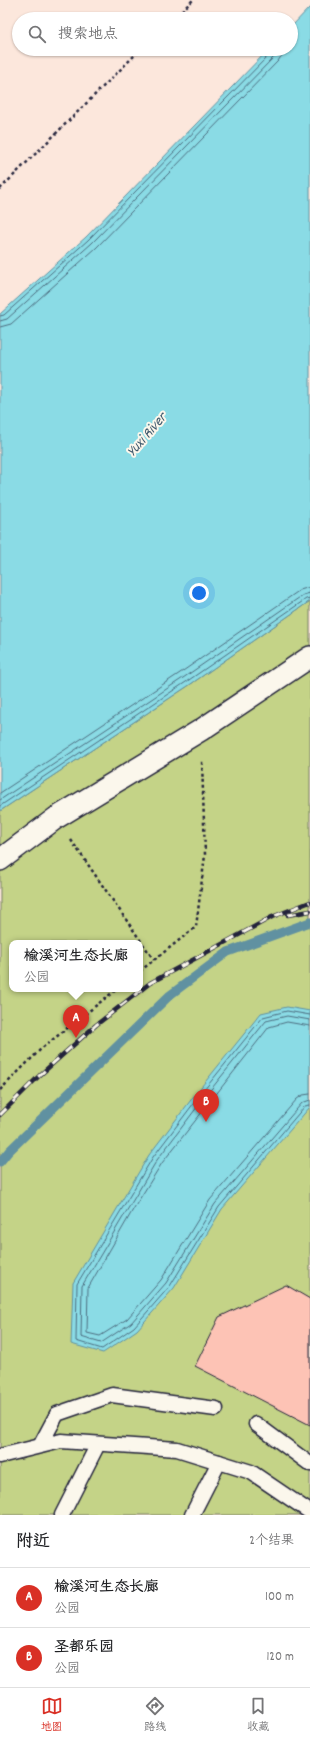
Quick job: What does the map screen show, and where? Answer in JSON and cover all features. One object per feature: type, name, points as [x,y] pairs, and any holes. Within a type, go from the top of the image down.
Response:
[{"type":"street","points":[[0,860],[56,818],[201,730],[310,657]]},
{"type":"lane","points":[[40,1446],[57,1414],[112,1395],[216,1409]]},
{"type":"lane","points":[[256,1424],[310,1464]]},
{"type":"lane","points":[[0,1456],[61,1441],[177,1450],[251,1472],[310,1512]]},
{"type":"lane","points":[[62,1515],[98,1444]]},
{"type":"lane","points":[[192,1515],[220,1462]]},
{"type":"path","points":[[180,12],[193,0]]},
{"type":"path","points":[[0,189],[134,56]]},
{"type":"path","points":[[143,969],[196,927],[205,855],[201,730]]},
{"type":"path","points":[[56,818],[140,940]]},
{"type":"path","points":[[143,944],[154,960]]},
{"type":"path","points":[[0,1090],[42,1048],[112,992]]},
{"type":"green space","points":[[310,601],[310,1515],[0,1515],[0,811],[188,686]]},
{"type":"water","name":"Yuxi River","points":[[310,7],[310,601],[188,686],[0,811],[0,314],[86,237],[262,56],[298,56],[298,20]]},
{"type":"water","points":[[287,1007],[310,1011],[310,1107],[222,1209],[174,1288],[137,1330],[103,1353],[71,1344],[73,1283],[149,1155],[197,1092],[261,1013]]},
{"type":"building","points":[[286,1285],[310,1299],[310,1425],[195,1366],[219,1317]]},
{"type":"waterway","points":[[0,1162],[9,1151],[170,995],[228,952],[310,922]]},
{"type":"railway","points":[[143,988],[150,983],[272,917],[310,902]]},
{"type":"railway","points":[[288,915],[310,911]]},
{"type":"railway","points":[[0,1115],[40,1075],[96,1025],[138,992]]},
{"type":"place","name":"榆溪河生态长廊","points":[[76,1038]]},
{"type":"place","name":"圣都乐园","points":[[206,1122]]}]
